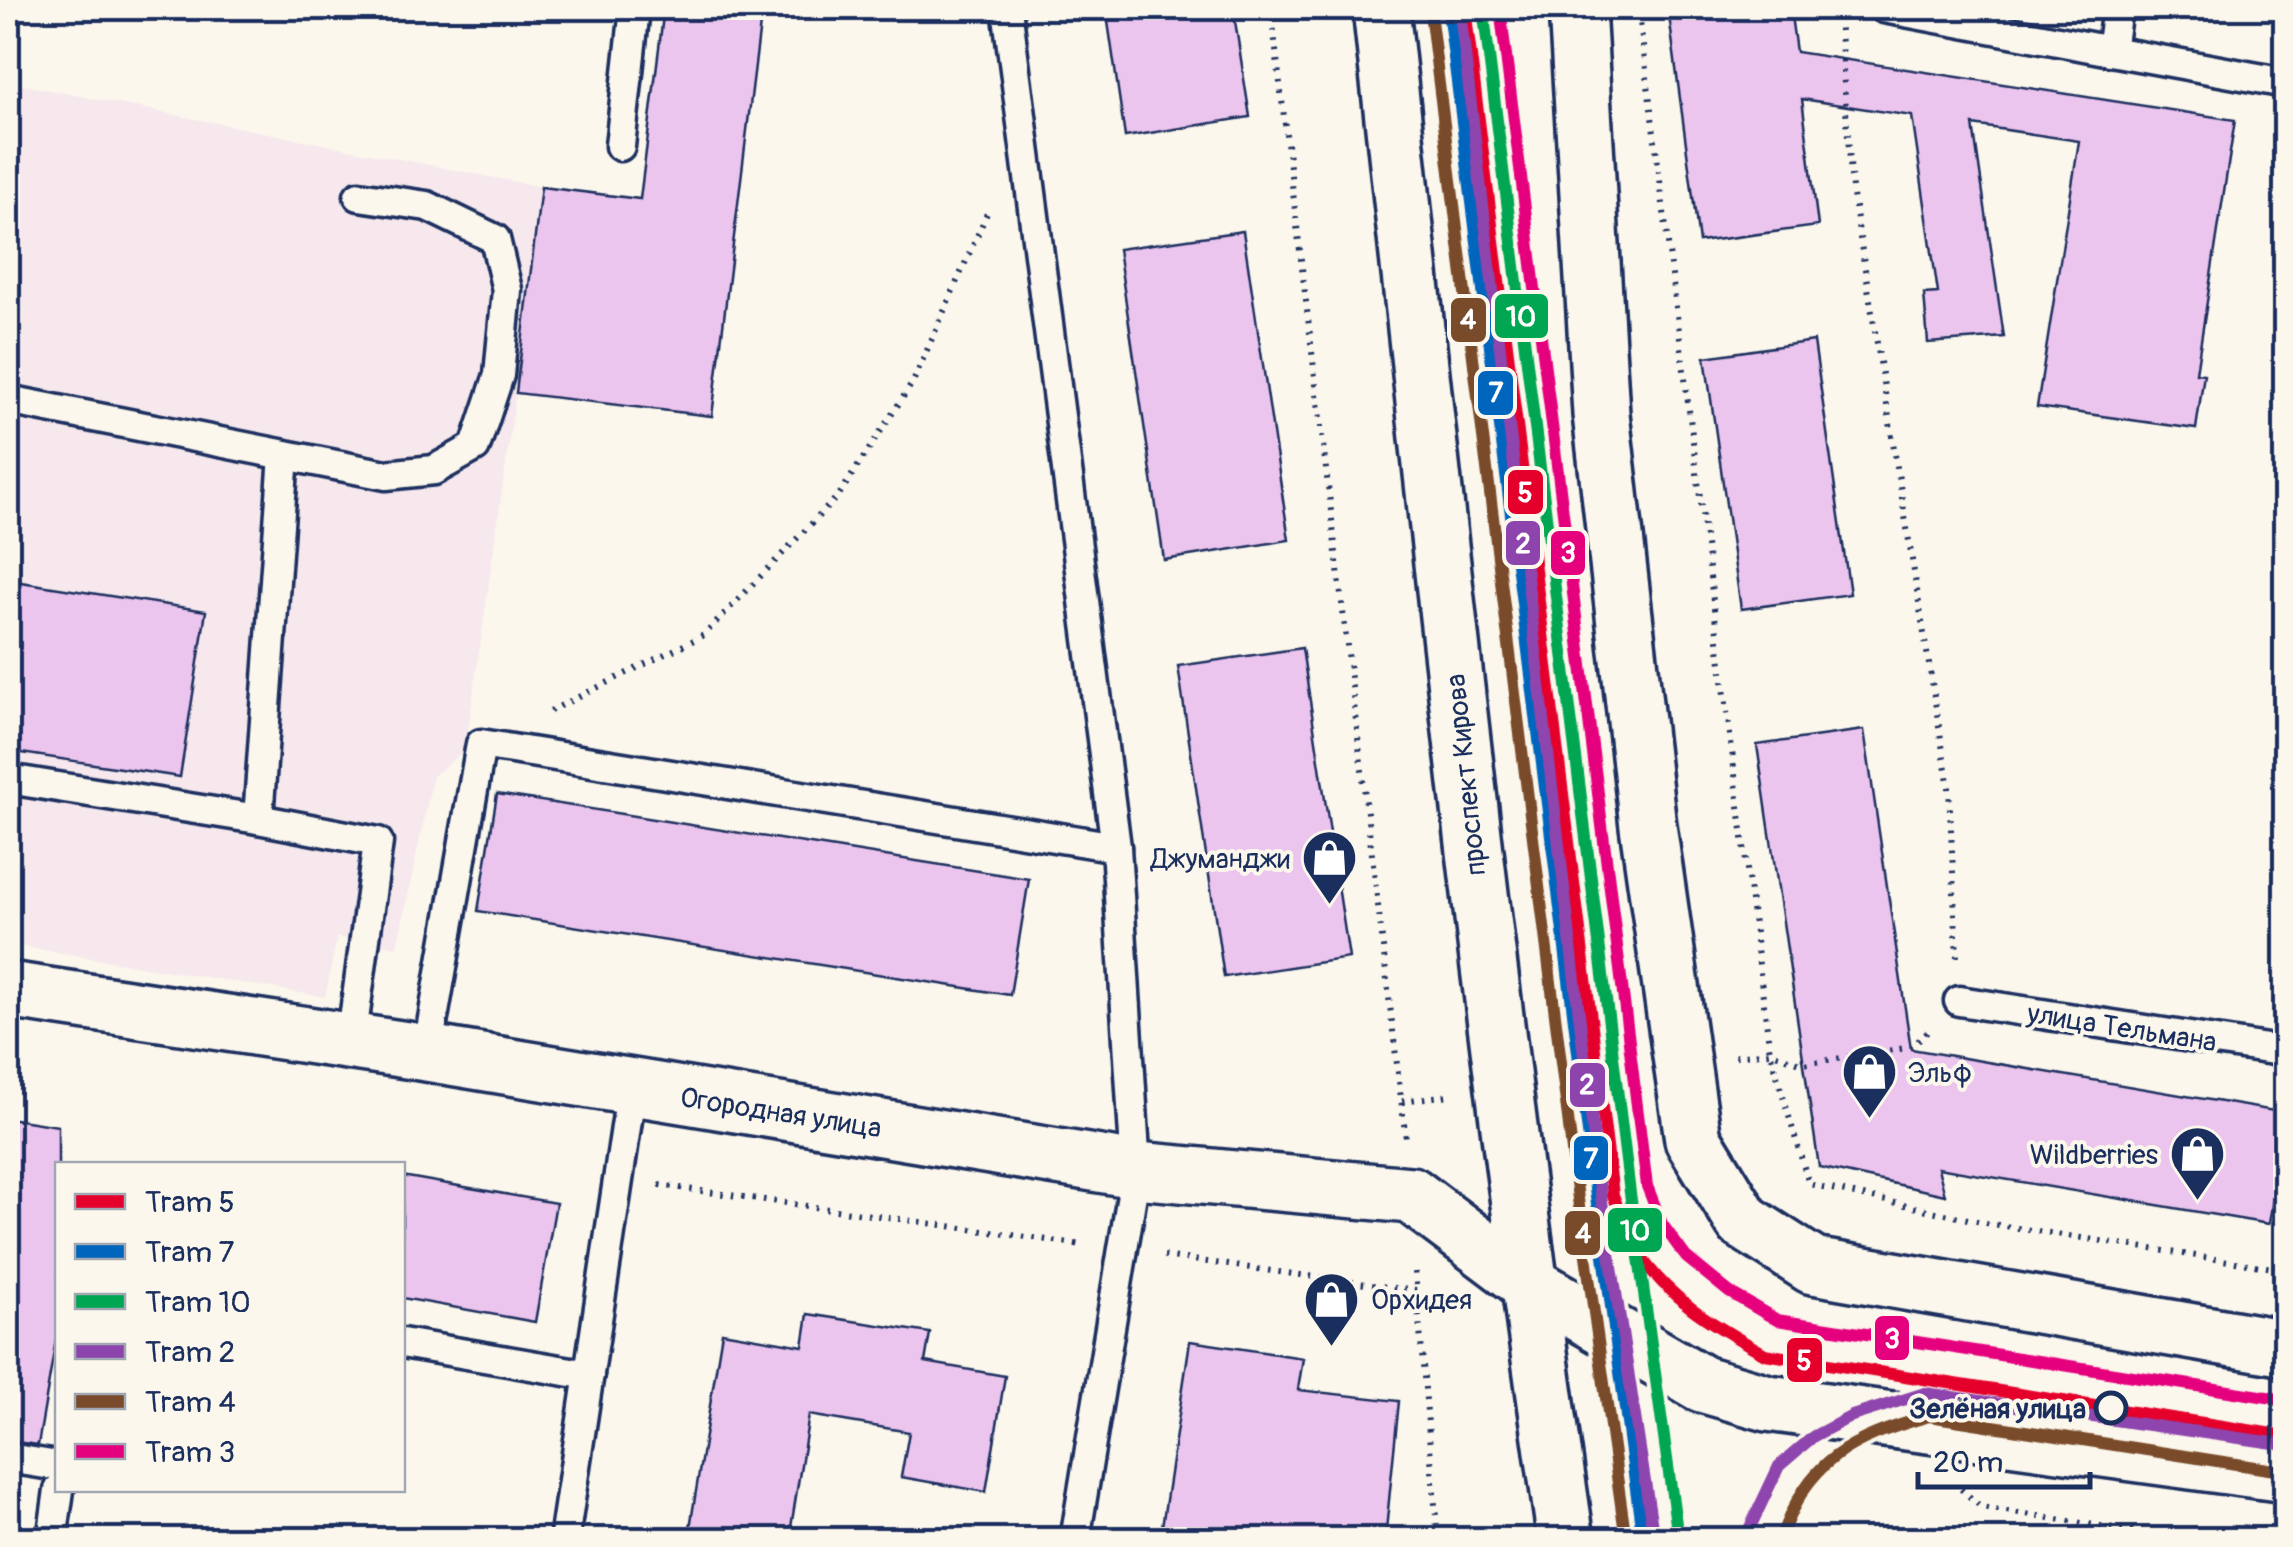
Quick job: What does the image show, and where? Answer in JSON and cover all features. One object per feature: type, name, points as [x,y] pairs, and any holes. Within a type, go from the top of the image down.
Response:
[{"type":"street","name":"проспект Кирова","points":[[1381,8],[1482,924],[1528,1284],[1566,1540]]},
{"type":"street","points":[[1577,8],[1600,414],[1648,826],[1693,1139],[1742,1221],[1814,1266],[2286,1348]]},
{"type":"street","name":"Огородная улица","points":[[8,990],[427,1053],[1136,1170],[1411,1195]]},
{"type":"street","points":[[1411,1195],[1528,1284],[1702,1384],[1768,1403],[2286,1474]]},
{"type":"lane","points":[[620,146],[635,8]]},
{"type":"lane","points":[[1007,8],[1116,848],[1136,1170],[1074,1540]]},
{"type":"lane","points":[[1884,8],[2280,82]]},
{"type":"lane","points":[[2111,51],[2117,8]]},
{"type":"lane","points":[[8,400],[386,474],[434,470],[475,447],[499,375],[507,290],[495,240],[428,206],[359,196]]},
{"type":"lane","points":[[258,819],[284,455]]},
{"type":"lane","points":[[427,1053],[482,744],[1116,848]]},
{"type":"lane","points":[[8,779],[378,842],[351,1042]]},
{"type":"lane","name":"улица Тельмана","points":[[1959,1001],[2286,1052]]},
{"type":"lane","points":[[564,1540],[632,1087]]},
{"type":"lane","points":[[405,1344],[588,1375]]},
{"type":"lane","points":[[8,1458],[55,1466]]},
{"type":"lane","points":[[52,1540],[59,1492]]},
{"type":"path","points":[[1271,8],[1411,1195],[1438,1540]]},
{"type":"path","points":[[1638,8],[1770,1052],[1809,1184],[1986,1223],[2286,1270]]},
{"type":"path","points":[[1838,10],[1852,189],[1949,788],[1959,1001]]},
{"type":"path","points":[[482,744],[704,636],[839,495],[913,382],[1022,133]]},
{"type":"path","points":[[618,1180],[1416,1291]]},
{"type":"path","points":[[1955,1484],[1981,1507],[2190,1540]]},
{"type":"shaded area","points":[[8,82],[541,187],[465,750],[433,776],[397,947],[337,937],[325,997],[8,944]]},
{"type":"building","points":[[664,8],[762,8],[712,416],[516,393],[541,187],[640,199]]},
{"type":"building","points":[[1106,8],[1233,8],[1250,117],[1125,137]]},
{"type":"building","points":[[1668,8],[1790,8],[1796,52],[2235,120],[2196,373],[2204,374],[2196,429],[2037,407],[2079,141],[1973,125],[2004,337],[1928,343],[1924,294],[1938,293],[1912,116],[1802,99],[1818,226],[1699,242]]},
{"type":"building","points":[[1243,231],[1289,540],[1164,560],[1118,249]]},
{"type":"building","points":[[1814,341],[1850,594],[1741,609],[1705,357]]},
{"type":"building","points":[[8,580],[206,611],[180,777],[8,751]]},
{"type":"building","points":[[1302,648],[1349,958],[1224,977],[1178,666]]},
{"type":"building","points":[[1864,730],[1911,1049],[2286,1113],[2269,1224],[1938,1168],[1945,1195],[1819,1167],[1757,745]]},
{"type":"building","points":[[497,794],[1029,879],[1010,995],[478,911]]},
{"type":"building","points":[[8,1118],[58,1126],[58,1162],[55,1346],[38,1445],[8,1441]]},
{"type":"building","points":[[405,1177],[556,1203],[535,1322],[405,1299]]},
{"type":"building","points":[[808,1314],[930,1333],[925,1362],[1005,1376],[986,1492],[901,1477],[909,1432],[809,1415],[789,1540],[688,1540],[722,1332],[803,1346]]},
{"type":"building","points":[[1190,1341],[1303,1358],[1298,1390],[1399,1401],[1385,1540],[1160,1540]]},
{"type":"tram line","name":"5","points":[[1465,8],[1613,1195],[1634,1246],[1675,1295],[1709,1321],[1765,1354],[2286,1436]]},
{"type":"tram line","name":"10","points":[[1483,8],[1630,1193],[1678,1538]]},
{"type":"tram line","name":"3","points":[[1500,8],[1647,1186],[1662,1224],[1686,1257],[1729,1292],[1777,1320],[2286,1400]]},
{"type":"tram line","name":"7","points":[[1448,10],[1596,1197],[1643,1540]]},
{"type":"tram line","name":"4","points":[[1430,12],[1578,1199],[1626,1540]]},
{"type":"tram line","name":"2","points":[[1460,12],[1599,1182],[1654,1540]]},
{"type":"tram line","name":"2","points":[[1744,1540],[1779,1466],[1814,1436],[1852,1416],[1925,1393],[2281,1444]]},
{"type":"tram line","name":"4","points":[[1780,1540],[1804,1489],[1836,1456],[1877,1434],[1929,1416],[2281,1471]]},
{"type":"place","name":"Джуманджи","points":[[1329,907]]},
{"type":"place","name":"Эльф","points":[[1869,1121]]},
{"type":"place","name":"Wildberries","points":[[2197,1203]]},
{"type":"place","name":"Орхидея","points":[[1332,1348]]},
{"type":"place","name":"Зелёная улица","points":[[2111,1408]]}]
